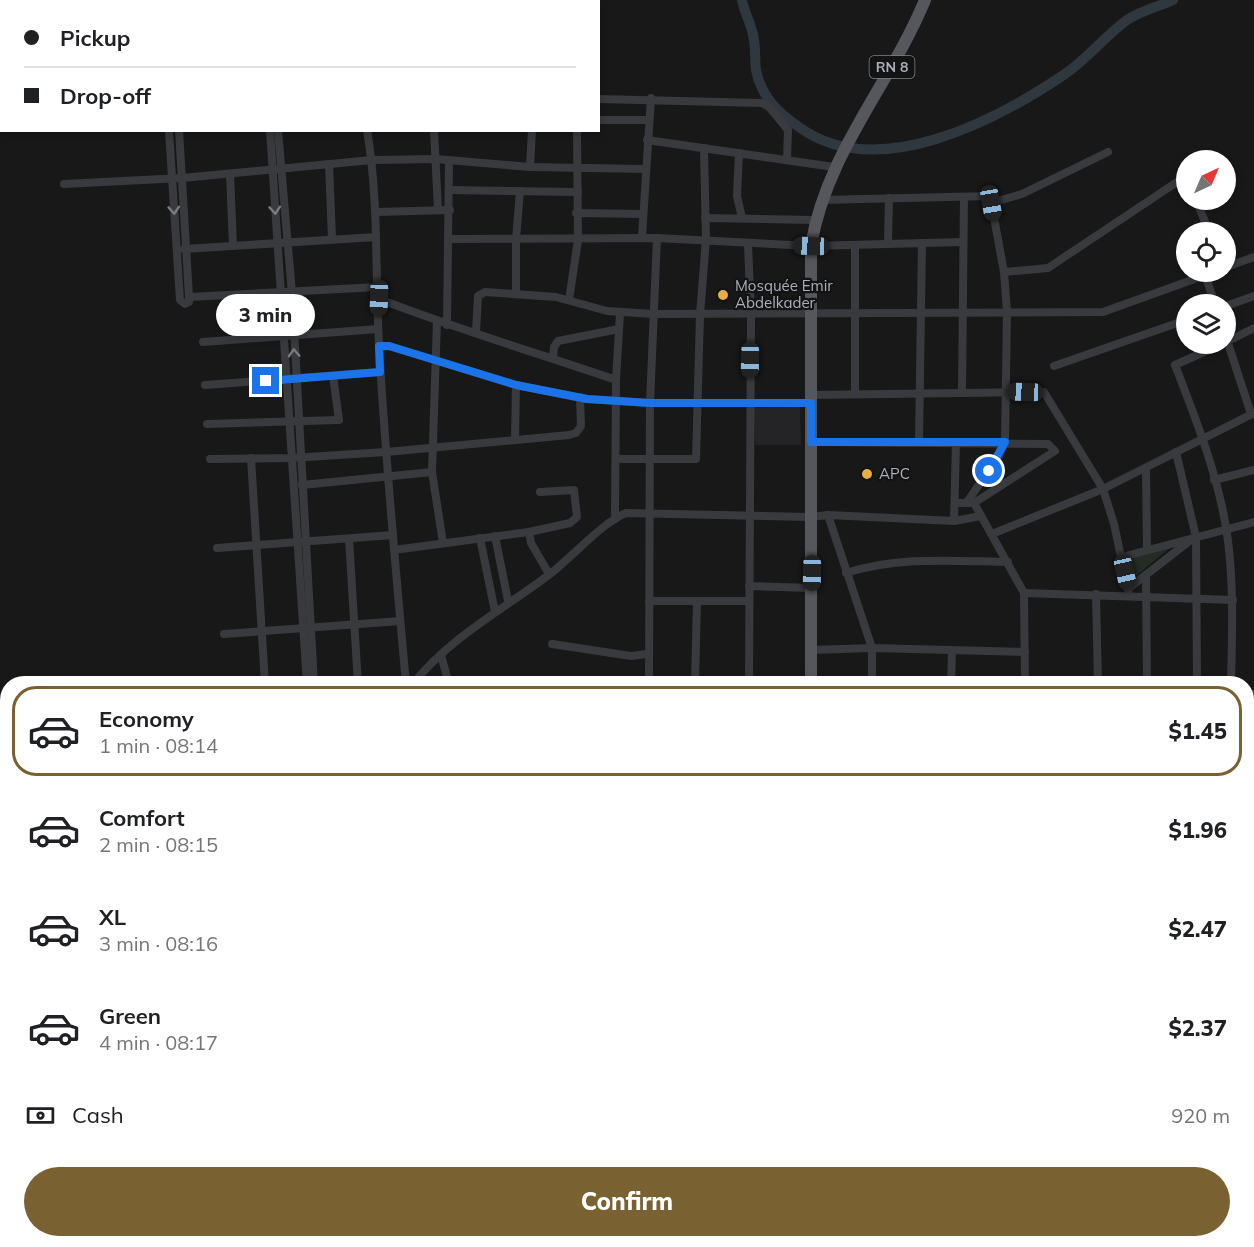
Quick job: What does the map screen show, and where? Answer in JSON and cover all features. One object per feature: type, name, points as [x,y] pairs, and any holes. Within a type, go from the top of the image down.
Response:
[{"type":"main road","name":"RN 8","points":[[811,676],[811,246],[815,220],[836,163],[903,46],[925,0]]},
{"type":"street","points":[[600,99],[651,98],[765,104],[788,130],[787,159]]},
{"type":"street","points":[[642,237],[651,98]]},
{"type":"street","points":[[600,120],[649,120]]},
{"type":"street","points":[[169,132],[181,303],[188,303],[179,132]]},
{"type":"street","points":[[270,132],[277,170]]},
{"type":"street","points":[[278,132],[277,170],[282,242],[280,291],[286,379],[300,457],[301,542]]},
{"type":"street","points":[[367,132],[376,212],[380,372],[405,676]]},
{"type":"street","points":[[434,132],[438,210]]},
{"type":"street","points":[[530,167],[532,132]]},
{"type":"street","points":[[569,300],[578,240],[577,132]]},
{"type":"street","points":[[647,140],[787,159],[836,163]]},
{"type":"street","points":[[616,459],[696,459],[700,315],[706,239],[704,148]]},
{"type":"street","points":[[991,203],[1022,194],[1108,152]]},
{"type":"street","points":[[740,153],[737,196],[742,218]]},
{"type":"street","points":[[64,184],[172,179],[372,160],[436,159],[530,167],[645,169]]},
{"type":"street","points":[[447,325],[450,239],[449,161]]},
{"type":"street","points":[[329,164],[332,239]]},
{"type":"street","points":[[230,174],[233,246]]},
{"type":"street","points":[[1004,272],[1048,268],[1176,183]]},
{"type":"street","points":[[450,190],[578,192]]},
{"type":"street","points":[[516,294],[516,238],[520,190]]},
{"type":"street","points":[[821,200],[990,196],[1004,272],[1007,312],[1005,442],[999,456],[970,502]]},
{"type":"street","points":[[962,392],[964,197]]},
{"type":"street","points":[[888,244],[889,198]]},
{"type":"street","points":[[376,212],[450,210]]},
{"type":"street","points":[[576,213],[643,214]]},
{"type":"street","points":[[705,218],[815,220]]},
{"type":"street","points":[[177,250],[376,237]]},
{"type":"street","points":[[450,239],[578,240],[642,237],[811,246],[963,242]]},
{"type":"street","points":[[648,676],[650,403],[657,238]]},
{"type":"street","points":[[282,242],[292,293],[295,379],[291,458],[313,676]]},
{"type":"street","points":[[919,442],[922,243]]},
{"type":"street","points":[[748,244],[751,316],[749,676]]},
{"type":"street","points":[[855,245],[857,315],[855,394]]},
{"type":"street","points":[[1236,263],[1254,257]]},
{"type":"street","points":[[476,332],[478,300],[481,294],[516,294],[569,300],[620,313],[653,314],[751,316],[1103,312],[1186,282]]},
{"type":"street","points":[[189,297],[378,287]]},
{"type":"street","points":[[1236,302],[1254,296]]},
{"type":"street","points":[[379,298],[447,325],[476,332],[616,380]]},
{"type":"street","points":[[615,519],[616,380],[620,313]]},
{"type":"street","points":[[437,321],[432,472],[443,543]]},
{"type":"street","points":[[1054,366],[1176,323]]},
{"type":"street","points":[[1236,336],[1254,328]]},
{"type":"street","points":[[203,342],[378,329]]},
{"type":"street","points":[[553,358],[554,346],[558,341],[619,329]]},
{"type":"street","points":[[379,346],[389,346],[516,385],[580,397],[617,401],[749,404],[855,394],[1044,392],[1103,489],[1129,591]]},
{"type":"street","points":[[1198,354],[1175,365],[1203,438],[1225,528],[1233,600],[1232,676]]},
{"type":"street","points":[[992,534],[1103,489],[1253,413],[1230,354]]},
{"type":"street","points":[[205,385],[380,372]]},
{"type":"street","points":[[207,424],[339,420],[333,376]]},
{"type":"street","points":[[515,440],[516,385]]},
{"type":"street","points":[[210,459],[291,458],[386,452],[576,434],[581,426],[580,397]]},
{"type":"street","points":[[811,442],[1005,442],[1048,444],[1055,451],[970,502],[955,503]]},
{"type":"street","points":[[954,521],[956,442]]},
{"type":"street","points":[[1176,452],[1196,537],[1197,676]]},
{"type":"street","points":[[251,458],[265,676]]},
{"type":"street","points":[[1146,468],[1147,550]]},
{"type":"street","points":[[1214,480],[1254,471]]},
{"type":"street","points":[[302,485],[432,472]]},
{"type":"street","points":[[394,550],[529,532],[570,523],[577,517],[574,490],[540,492]]},
{"type":"street","points":[[970,502],[992,534],[1024,593],[1025,676]]},
{"type":"street","points":[[421,676],[441,655],[495,612],[549,574],[615,519],[626,513],[811,517],[828,515],[954,521],[981,516]]},
{"type":"street","points":[[828,515],[872,648],[872,676]]},
{"type":"street","points":[[1122,557],[1254,522]]},
{"type":"street","points":[[529,532],[531,543],[549,574]]},
{"type":"street","points":[[217,548],[393,535]]},
{"type":"street","points":[[495,536],[508,602]]},
{"type":"street","points":[[1129,591],[1146,574],[1196,537]]},
{"type":"street","points":[[480,538],[495,612]]},
{"type":"street","points":[[349,539],[357,676]]},
{"type":"street","points":[[846,573],[876,563],[904,561],[1008,562]]},
{"type":"street","points":[[1146,574],[1147,676]]},
{"type":"street","points":[[749,586],[812,588]]},
{"type":"street","points":[[1024,593],[1096,594],[1129,591],[1145,595],[1233,600]]},
{"type":"street","points":[[1096,594],[1098,676]]},
{"type":"street","points":[[650,601],[748,601]]},
{"type":"street","points":[[695,676],[697,601]]},
{"type":"street","points":[[224,634],[400,621]]},
{"type":"street","points":[[307,628],[307,676]]},
{"type":"street","points":[[552,644],[631,656],[647,654]]},
{"type":"street","points":[[811,650],[872,648],[1025,652]]},
{"type":"street","points":[[951,676],[952,651]]},
{"type":"street","points":[[441,655],[447,676]]},
{"type":"shaded area","points":[[800,407],[801,445],[755,445],[754,408]]},
{"type":"shaded area","points":[[1171,547],[1132,579],[1128,557]]},
{"type":"waterway","points":[[742,0],[753,35],[759,80],[773,105],[799,127],[830,143],[864,149],[900,147],[936,139],[1006,110],[1065,74],[1127,20],[1173,0]]},
{"type":"place","name":"Mosquée Emir Abdelkader","points":[[723,295]]},
{"type":"place","name":"APC","points":[[867,474]]},
{"type":"route","points":[[266,381],[380,372],[379,346],[389,346],[516,385],[587,399],[650,403],[811,403],[811,442],[1005,442],[989,471]]}]
